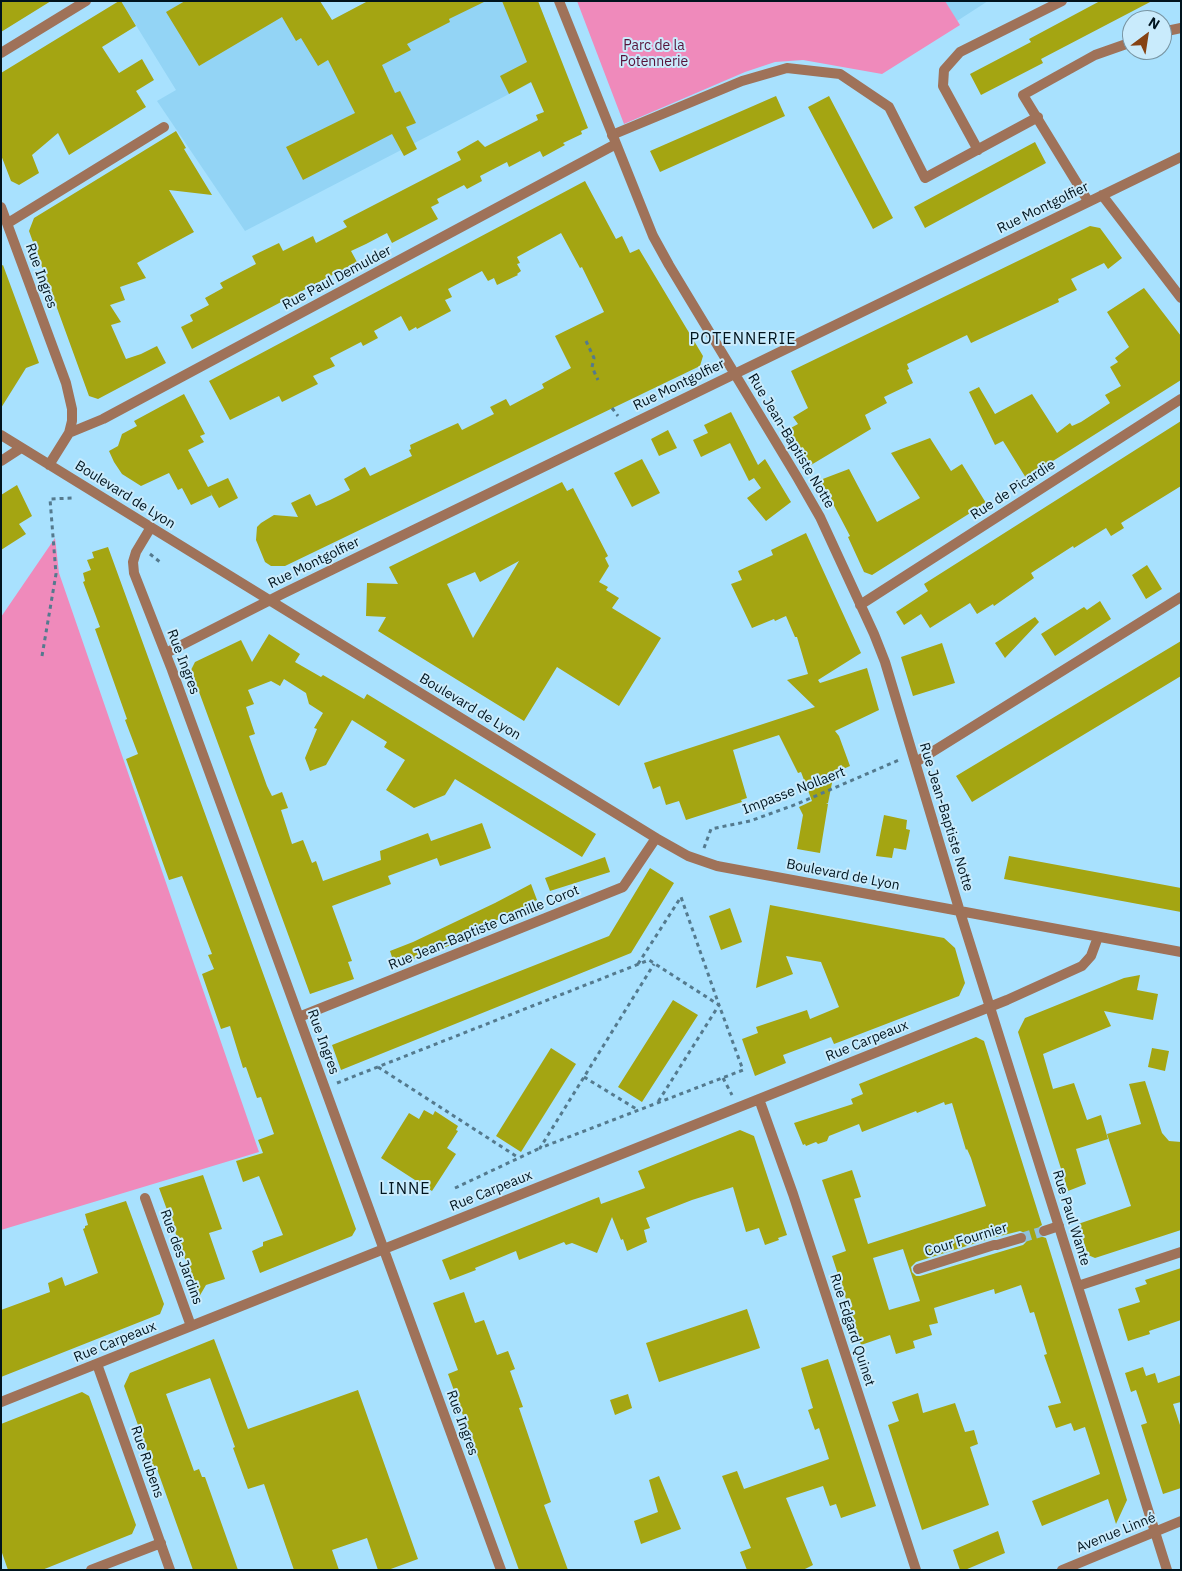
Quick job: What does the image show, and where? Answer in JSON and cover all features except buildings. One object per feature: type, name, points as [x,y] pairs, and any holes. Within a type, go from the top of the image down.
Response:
[{"type":"street","points":[[1,53],[86,1]]},
{"type":"street","name":"Rue Jean-Baptiste Notte","points":[[559,1],[653,236],[820,517],[860,605],[885,662],[960,912]]},
{"type":"street","points":[[978,150],[943,86],[944,70],[960,52],[1062,1]]},
{"type":"street","points":[[1088,202],[1023,95],[1095,55],[1122,46]]},
{"type":"street","points":[[614,140],[742,81],[787,68],[840,74],[889,107],[925,178],[1038,117]]},
{"type":"street","points":[[8,224],[164,127]]},
{"type":"street","name":"Rue Paul Demulder","points":[[69,433],[103,419],[614,140]]},
{"type":"street","name":"Rue Montgolfier","points":[[166,653],[269,600],[1181,156]]},
{"type":"street","points":[[1102,195],[1181,298]]},
{"type":"street","name":"Rue Ingres","points":[[1,207],[68,390],[72,408],[72,421],[69,433],[49,465]]},
{"type":"street","name":"Rue de Picardie","points":[[860,605],[1181,400]]},
{"type":"street","name":"Boulevard de Lyon","points":[[1,435],[656,838],[699,860],[717,866],[1181,952]]},
{"type":"street","points":[[1,461],[22,448]]},
{"type":"street","name":"Rue Ingres","points":[[151,527],[136,552],[133,562],[134,573],[166,653],[300,1017],[501,1570]]},
{"type":"street","points":[[915,758],[1181,598]]},
{"type":"street","name":"Rue Jean-Baptiste Camille Corot","points":[[300,1017],[623,887],[656,838]]},
{"type":"street","name":"Rue Paul Wante","points":[[960,912],[1167,1570]]},
{"type":"street","name":"Rue Carpeaux","points":[[1,1402],[990,1006],[1082,966],[1091,956],[1098,937]]},
{"type":"street","name":"Rue Edgard Quinet","points":[[759,1099],[793,1194],[916,1570]]},
{"type":"street","name":"Rue des Jardins","points":[[145,1198],[191,1326]]},
{"type":"street","points":[[1044,1231],[1059,1226]]},
{"type":"street","name":"Cour Fournier","points":[[918,1269],[994,1244],[997,1245],[1021,1238]]},
{"type":"street","points":[[1078,1286],[1181,1252]]},
{"type":"street","name":"Rue Rubens","points":[[97,1364],[170,1570]]},
{"type":"street","name":"Avenue Linné","points":[[1062,1570],[1181,1521]]},
{"type":"street","points":[[91,1570],[161,1543]]},
{"type":"path","points":[[586,341],[594,358],[592,368],[598,380]]},
{"type":"path","points":[[42,656],[56,574],[50,499],[72,498]]},
{"type":"path","name":"Impasse Nollaert","points":[[699,860],[711,829],[750,821],[915,758]]},
{"type":"path","points":[[455,1188],[540,1148],[743,1070],[681,897],[638,964]]},
{"type":"path","points":[[325,1087],[649,960],[719,1006]]},
{"type":"path","points":[[540,1148],[654,964]]},
{"type":"path","points":[[657,1103],[719,1006]]},
{"type":"path","points":[[378,1067],[519,1158]]},
{"type":"path","points":[[584,1077],[638,1110]]},
{"type":"shaded area","points":[[121,1],[320,1],[332,20],[368,1],[538,1],[563,66],[245,231],[157,101],[176,90]]},
{"type":"shaded area","points":[[944,1],[988,1],[957,21]]},
{"type":"green space","name":"Parc de la Potennerie","points":[[577,1],[945,1],[960,25],[882,74],[803,60],[775,62],[745,72],[624,124]]},
{"type":"green space","points":[[55,538],[59,573],[259,1152],[1,1230],[1,617]]},
{"type":"tunnel","points":[[1021,1238],[1044,1231]]},
{"type":"district","name":"POTENNERIE","points":[[743,339]]},
{"type":"district","name":"LINNE","points":[[405,1189]]}]
